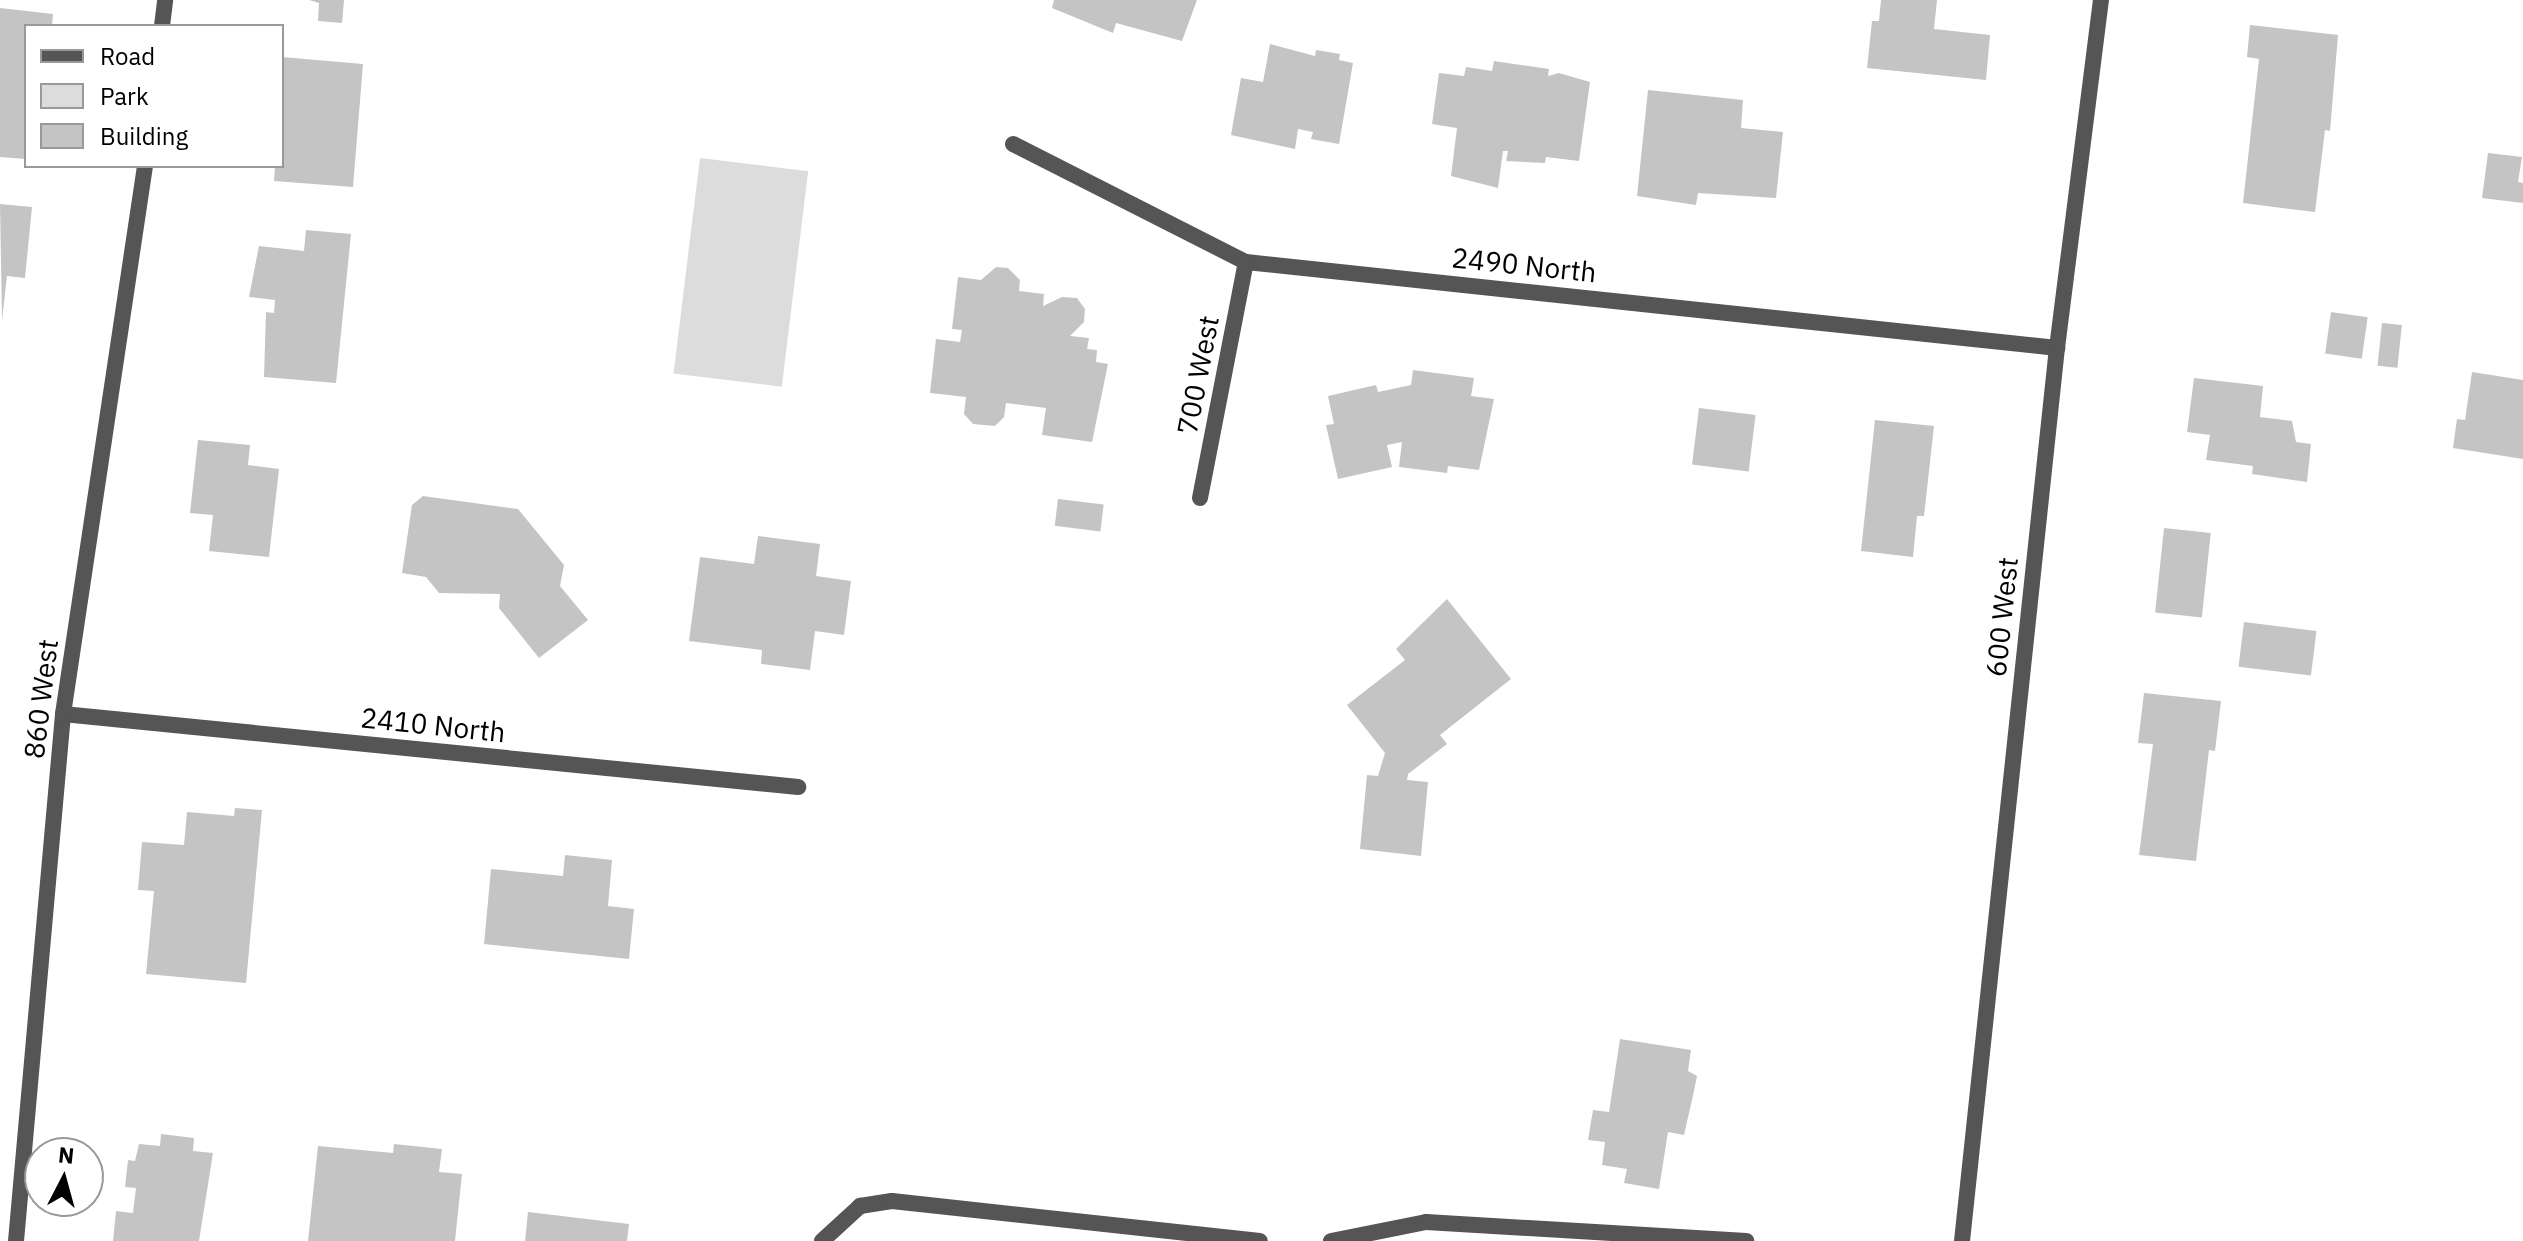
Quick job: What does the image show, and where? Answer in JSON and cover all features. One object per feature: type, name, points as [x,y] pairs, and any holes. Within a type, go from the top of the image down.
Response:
[{"type":"street","points":[[162,24],[165,0]]},
{"type":"street","name":"600 West","points":[[1962,1241],[2057,348],[2101,0]]},
{"type":"street","name":"2490 North","points":[[1013,144],[1246,262],[2057,348]]},
{"type":"street","name":"860 West","points":[[16,1241],[63,714],[145,168]]},
{"type":"street","name":"700 West","points":[[1200,498],[1246,262]]},
{"type":"street","name":"2410 North","points":[[63,714],[798,787]]},
{"type":"street","points":[[822,1241],[860,1206],[892,1201],[1260,1241]]},
{"type":"street","points":[[1331,1241],[1426,1222],[1746,1241]]},
{"type":"green space","points":[[700,158],[808,171],[782,387],[674,373]]},
{"type":"building","points":[[309,0],[344,0],[342,23],[318,21],[319,3]]},
{"type":"building","points":[[1054,0],[1197,0],[1182,41],[1116,23],[1113,33],[1052,8]]},
{"type":"building","points":[[1881,0],[1937,0],[1934,29],[1990,35],[1986,80],[1867,68],[1872,21],[1879,21]]},
{"type":"building","points":[[0,8],[53,14],[52,24],[24,24],[24,159],[0,157]]},
{"type":"building","points":[[2250,25],[2338,35],[2330,131],[2325,130],[2315,212],[2243,203],[2259,59],[2247,57]]},
{"type":"building","points":[[1270,44],[1315,56],[1316,50],[1340,54],[1339,60],[1353,63],[1339,144],[1311,139],[1313,132],[1298,129],[1295,149],[1231,135],[1241,78],[1263,82]]},
{"type":"building","points":[[284,57],[363,64],[353,187],[274,181],[275,168],[284,168]]},
{"type":"building","points":[[1494,61],[1549,69],[1548,76],[1559,73],[1590,82],[1579,161],[1546,157],[1545,163],[1506,161],[1508,151],[1503,151],[1498,188],[1451,176],[1457,128],[1432,124],[1439,73],[1464,76],[1466,67],[1492,71]]},
{"type":"building","points":[[1648,90],[1743,100],[1741,128],[1783,132],[1776,198],[1698,193],[1696,205],[1637,196]]},
{"type":"building","points":[[2488,153],[2522,157],[2518,182],[2523,183],[2523,203],[2482,198]]},
{"type":"building","points":[[0,204],[32,207],[25,278],[7,276],[2,320]]},
{"type":"building","points":[[306,230],[351,234],[336,383],[264,377],[266,312],[274,313],[275,300],[249,297],[259,246],[304,251]]},
{"type":"building","points":[[996,267],[1008,268],[1020,280],[1019,291],[1044,294],[1043,306],[1062,297],[1077,298],[1085,309],[1084,322],[1070,336],[1089,338],[1087,349],[1097,350],[1096,362],[1108,364],[1092,442],[1042,435],[1046,408],[1006,403],[1004,417],[995,426],[973,424],[964,414],[966,397],[930,393],[936,339],[960,342],[962,330],[952,329],[958,277],[981,280]]},
{"type":"building","points":[[2331,312],[2368,317],[2362,359],[2325,354]]},
{"type":"building","points":[[2382,323],[2402,325],[2397,368],[2378,366]]},
{"type":"building","points":[[1413,370],[1474,378],[1471,396],[1494,399],[1479,470],[1448,466],[1447,473],[1399,467],[1402,442],[1387,445],[1392,467],[1338,479],[1326,425],[1334,424],[1328,396],[1376,385],[1378,392],[1411,385]]},
{"type":"building","points":[[2472,372],[2523,380],[2523,459],[2453,448],[2457,419],[2465,420]]},
{"type":"building","points":[[2194,378],[2263,386],[2260,417],[2292,421],[2296,442],[2311,444],[2307,482],[2252,474],[2253,466],[2206,460],[2210,435],[2187,432]]},
{"type":"building","points":[[1699,408],[1756,415],[1749,472],[1692,465]]},
{"type":"building","points":[[1875,420],[1934,426],[1924,516],[1917,516],[1913,557],[1861,551]]},
{"type":"building","points":[[198,440],[250,445],[248,465],[279,469],[269,557],[209,551],[213,515],[190,513]]},
{"type":"building","points":[[423,496],[518,509],[564,565],[560,586],[588,620],[539,658],[499,608],[500,594],[439,593],[426,577],[402,573],[412,505]]},
{"type":"building","points":[[1058,499],[1104,505],[1100,531],[1055,526]]},
{"type":"building","points":[[2164,528],[2211,533],[2202,617],[2155,613]]},
{"type":"building","points":[[758,536],[820,544],[816,576],[851,581],[844,635],[815,631],[810,670],[761,664],[762,650],[689,641],[700,557],[754,564]]},
{"type":"building","points":[[1447,599],[1511,679],[1440,735],[1447,744],[1408,774],[1407,780],[1428,782],[1421,856],[1360,849],[1367,775],[1378,776],[1385,753],[1347,705],[1405,660],[1396,649]]},
{"type":"building","points":[[2244,622],[2316,631],[2311,676],[2239,667]]},
{"type":"building","points":[[2144,693],[2221,701],[2215,751],[2209,750],[2196,861],[2139,855],[2153,744],[2138,743]]},
{"type":"building","points":[[235,808],[262,810],[246,983],[146,974],[154,891],[138,890],[142,842],[184,845],[187,812],[234,816]]},
{"type":"building","points":[[565,855],[612,860],[608,906],[634,909],[629,959],[484,944],[491,869],[563,876]]},
{"type":"building","points":[[1620,1039],[1691,1050],[1688,1071],[1697,1076],[1684,1135],[1668,1132],[1659,1189],[1624,1183],[1627,1169],[1602,1165],[1605,1142],[1588,1140],[1593,1110],[1609,1112]]},
{"type":"building","points":[[161,1134],[194,1138],[193,1151],[213,1153],[199,1241],[113,1241],[116,1211],[133,1213],[136,1188],[125,1187],[128,1160],[135,1161],[139,1144],[160,1146]]},
{"type":"building","points":[[394,1144],[442,1149],[439,1172],[462,1174],[455,1241],[308,1241],[318,1146],[393,1153]]},
{"type":"building","points":[[528,1212],[629,1224],[627,1241],[525,1241]]}]
